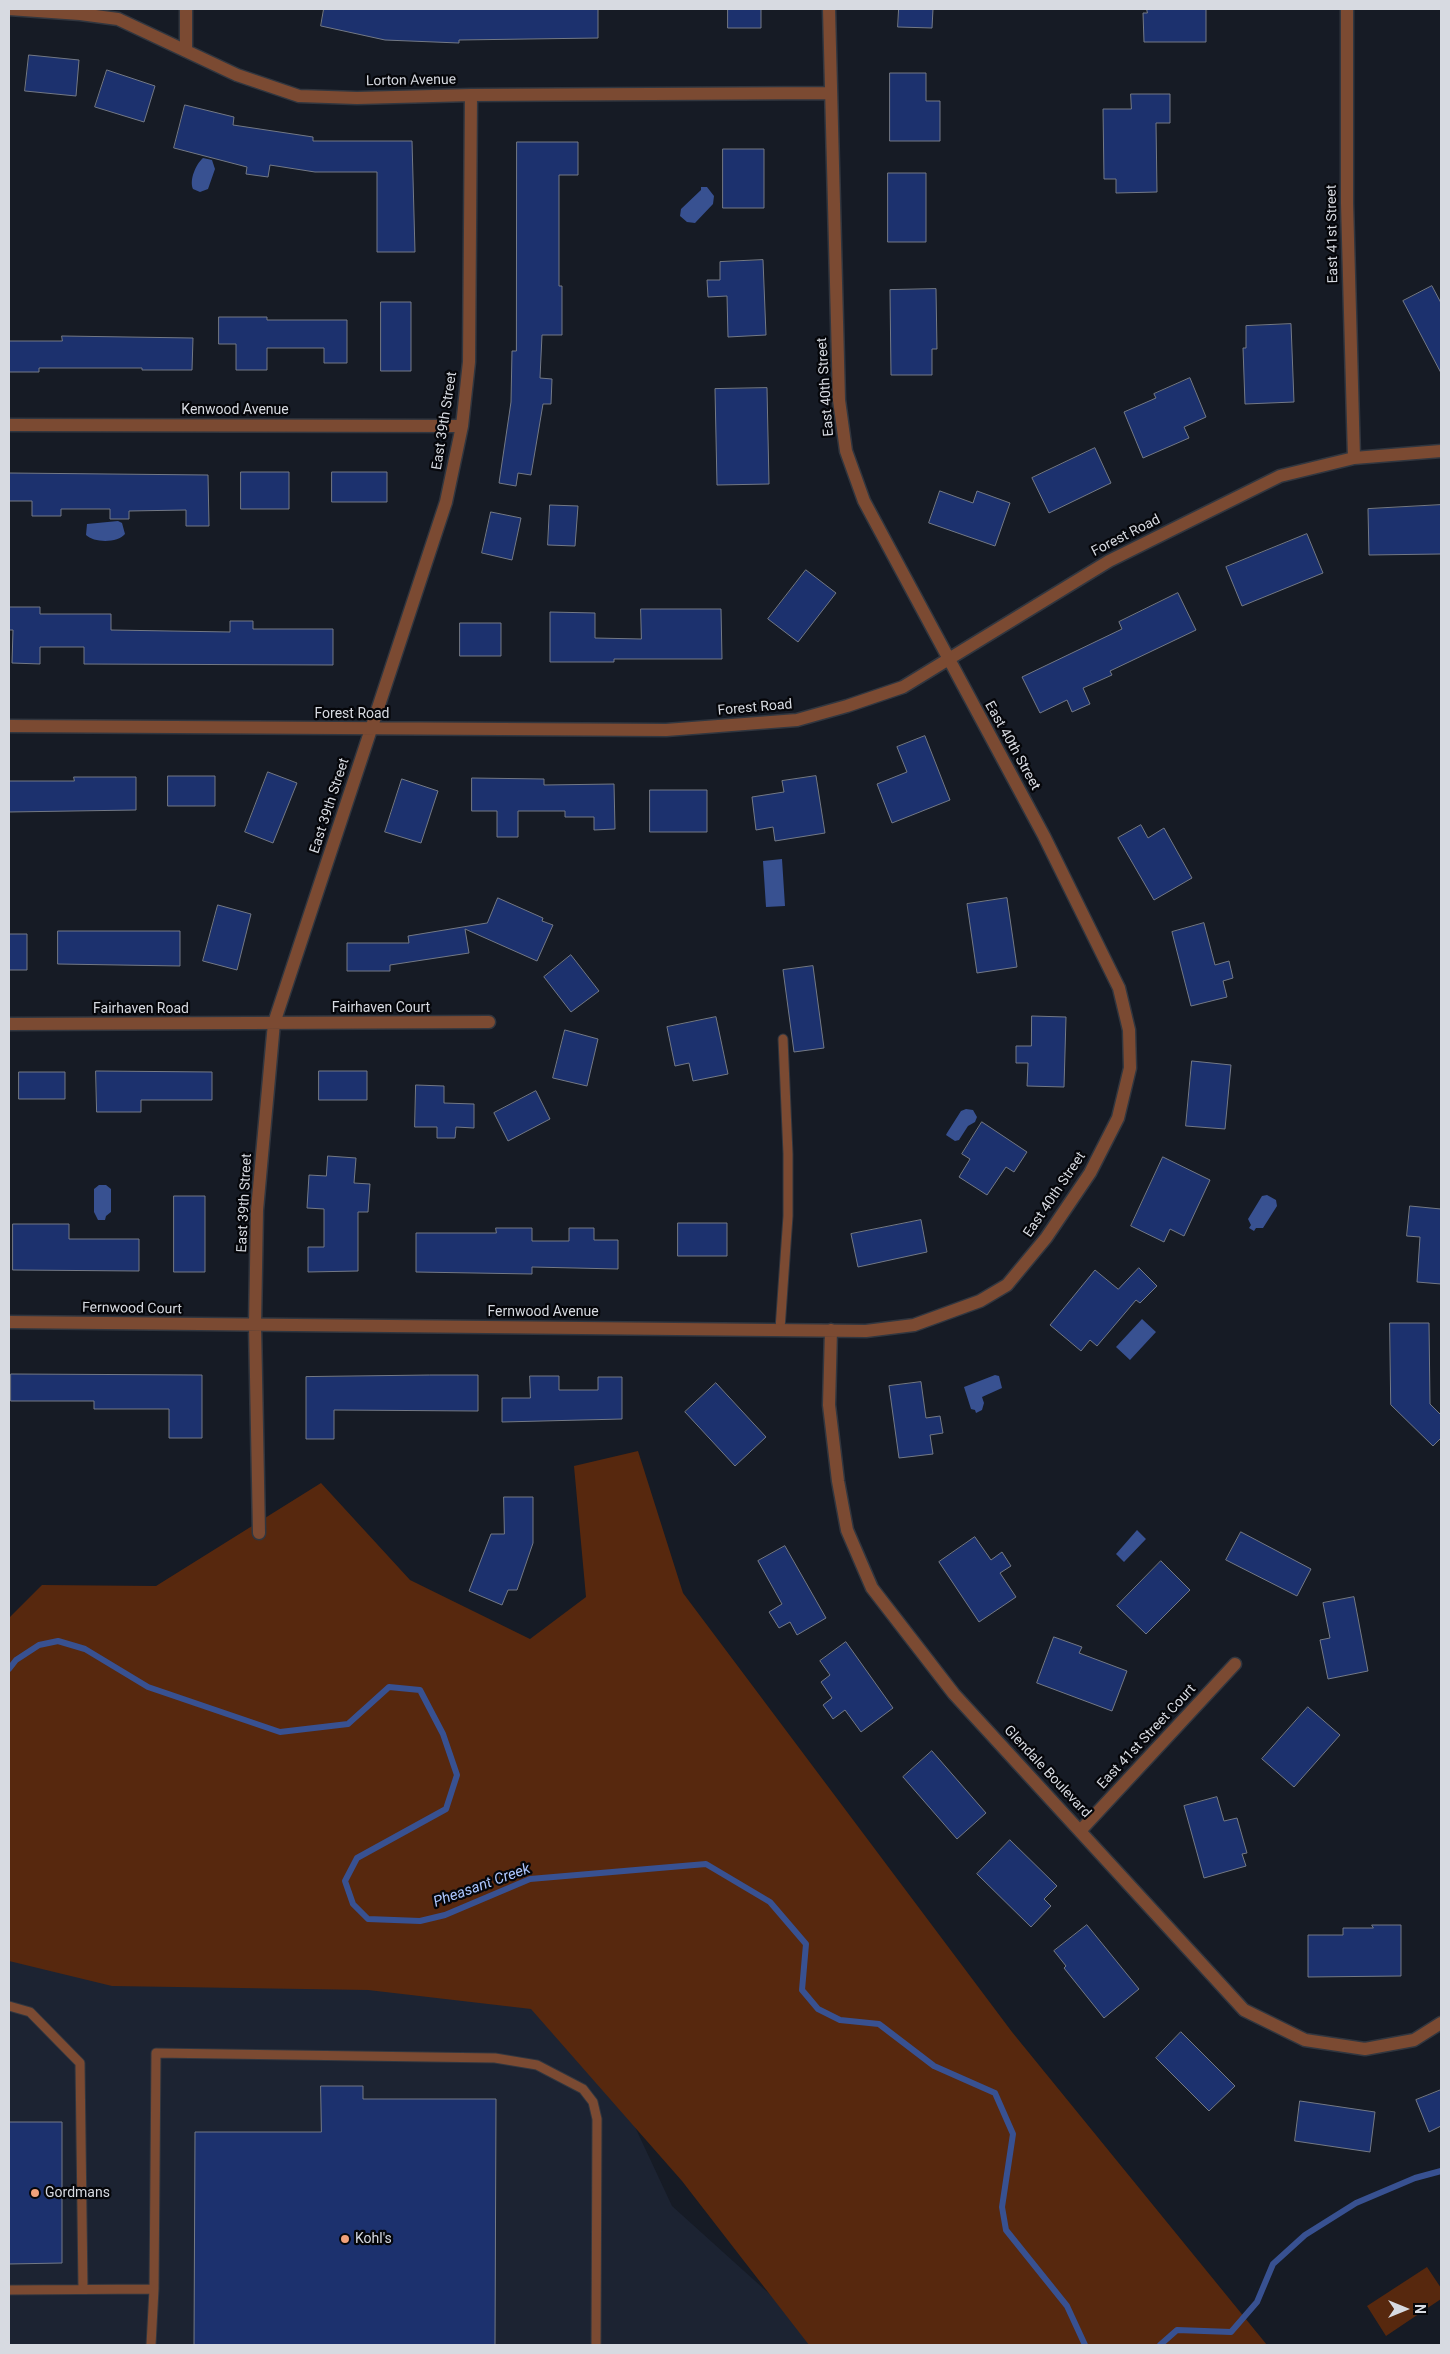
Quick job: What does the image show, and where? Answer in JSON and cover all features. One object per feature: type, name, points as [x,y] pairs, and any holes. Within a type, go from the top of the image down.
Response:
[{"type":"street","name":"Lorton Avenue","points":[[9,9],[80,14],[118,20],[237,75],[299,96],[357,98],[471,95],[830,93]]},
{"type":"street","points":[[186,9],[186,51]]},
{"type":"street","name":"East 40th Street","points":[[828,9],[839,400],[846,451],[864,501],[1044,836],[1119,988],[1129,1030],[1130,1068],[1118,1118],[1090,1173],[1046,1238],[1006,1286],[980,1301],[914,1325],[866,1331],[831,1330]]},
{"type":"street","name":"East 41st Street","points":[[1348,9],[1347,203],[1354,458]]},
{"type":"street","name":"East 39th Street","points":[[259,1533],[255,1325],[257,1210],[274,1023],[446,502],[462,426],[469,362],[471,95]]},
{"type":"street","name":"Kenwood Avenue","points":[[9,425],[462,426]]},
{"type":"street","name":"Forest Road","points":[[9,726],[666,730],[797,720],[903,687],[1108,561],[1280,476],[1354,458],[1441,451]]},
{"type":"street","name":"Fairhaven Court","points":[[274,1023],[489,1022]]},
{"type":"street","name":"Fairhaven Road","points":[[9,1024],[274,1023]]},
{"type":"street","name":"Fernwood Court","points":[[9,1322],[255,1325]]},
{"type":"street","name":"Fernwood Avenue","points":[[255,1325],[831,1330]]},
{"type":"street","name":"Glendale Boulevard","points":[[831,1330],[829,1405],[838,1481],[847,1530],[872,1588],[954,1694],[1244,2010],[1305,2040],[1365,2048],[1414,2040],[1441,2023]]},
{"type":"street","name":"East 41st Street Court","points":[[1080,1831],[1236,1664]]},
{"type":"lane","points":[[780,1329],[788,1208],[788,1154],[782,1039]]},
{"type":"lane","points":[[9,2006],[30,2012],[80,2063],[83,2289]]},
{"type":"lane","points":[[151,2345],[154,2289],[156,2053],[495,2058],[537,2066],[583,2089],[594,2102],[597,2119],[596,2345]]},
{"type":"lane","points":[[9,2290],[154,2289]]},
{"type":"shaded area","points":[[638,1451],[683,1593],[1012,2032],[1267,2345],[809,2345],[682,2181],[531,2009],[368,1990],[112,1986],[9,1961],[9,1618],[42,1585],[156,1586],[321,1483],[410,1580],[530,1639],[586,1597],[574,1466]]},
{"type":"shaded area","points":[[9,1905],[530,1913],[607,2067],[672,2206],[826,2345],[9,2345]]},
{"type":"shaded area","points":[[1427,2267],[1441,2288],[1441,2299],[1386,2336],[1367,2306]]},
{"type":"water","points":[[203,158],[212,160],[215,169],[208,189],[200,192],[193,189],[192,181],[196,168]]},
{"type":"water","points":[[701,187],[707,187],[714,196],[713,204],[695,223],[687,222],[680,216],[681,209],[701,190]]},
{"type":"water","points":[[118,521],[122,523],[125,534],[122,537],[100,541],[86,535],[87,524]]},
{"type":"water","points":[[782,859],[785,906],[766,907],[763,861]]},
{"type":"water","points":[[966,1109],[973,1110],[977,1117],[975,1122],[968,1126],[959,1140],[955,1141],[946,1135],[961,1111]]},
{"type":"water","points":[[99,1185],[106,1185],[111,1189],[111,1212],[106,1216],[105,1220],[98,1220],[94,1212],[94,1189]]},
{"type":"water","points":[[1267,1195],[1276,1200],[1277,1206],[1263,1228],[1256,1228],[1254,1231],[1249,1228],[1251,1225],[1248,1219],[1262,1196]]},
{"type":"water","points":[[1142,1319],[1156,1332],[1130,1360],[1116,1347]]},
{"type":"water","points":[[995,1375],[999,1376],[1002,1388],[982,1397],[984,1403],[982,1410],[976,1413],[975,1410],[971,1409],[964,1387]]},
{"type":"water","points":[[1137,1530],[1146,1539],[1124,1562],[1116,1554]]},
{"type":"building","points":[[324,9],[598,9],[598,38],[459,40],[459,43],[385,40],[321,26]]},
{"type":"building","points":[[728,9],[761,9],[761,28],[728,28]]},
{"type":"building","points":[[899,9],[933,9],[932,28],[898,27]]},
{"type":"building","points":[[1147,9],[1206,9],[1206,42],[1144,42],[1143,13],[1147,13]]},
{"type":"building","points":[[29,55],[79,60],[76,96],[25,91]]},
{"type":"building","points":[[107,70],[155,86],[144,122],[95,107]]},
{"type":"building","points":[[890,73],[926,73],[926,101],[940,101],[940,141],[890,141]]},
{"type":"building","points":[[1131,94],[1170,94],[1170,123],[1156,123],[1157,192],[1116,193],[1116,179],[1104,179],[1103,109],[1131,109]]},
{"type":"building","points":[[185,105],[234,117],[233,125],[313,137],[313,141],[412,141],[415,252],[377,252],[377,172],[315,172],[270,165],[268,177],[246,174],[247,167],[174,148]]},
{"type":"building","points":[[517,142],[578,142],[578,175],[559,175],[559,286],[562,286],[562,335],[542,335],[540,378],[552,379],[551,404],[543,404],[531,475],[518,473],[516,486],[499,483],[511,402],[512,351],[516,351]]},
{"type":"building","points":[[723,149],[764,149],[764,208],[723,208]]},
{"type":"building","points":[[888,173],[926,173],[926,242],[888,242]]},
{"type":"building","points":[[763,260],[766,335],[728,337],[727,296],[708,297],[707,280],[720,280],[720,262]]},
{"type":"building","points":[[1432,286],[1441,303],[1441,373],[1403,301]]},
{"type":"building","points":[[936,289],[937,349],[932,349],[932,375],[891,375],[890,290]]},
{"type":"building","points":[[381,302],[411,302],[411,371],[381,371]]},
{"type":"building","points":[[219,317],[267,317],[267,320],[347,320],[347,363],[324,363],[324,348],[267,348],[267,370],[236,370],[236,344],[219,344]]},
{"type":"building","points":[[1291,324],[1294,402],[1245,404],[1243,348],[1246,348],[1246,326]]},
{"type":"building","points":[[62,336],[193,338],[192,370],[39,368],[39,372],[9,372],[9,341],[62,341]]},
{"type":"building","points":[[1190,378],[1206,417],[1184,427],[1189,438],[1143,458],[1124,412],[1156,398],[1154,394]]},
{"type":"building","points":[[767,388],[769,484],[717,485],[715,389]]},
{"type":"building","points":[[1095,448],[1111,483],[1049,513],[1032,478]]},
{"type":"building","points":[[241,472],[289,472],[289,509],[241,509]]},
{"type":"building","points":[[332,472],[387,472],[387,502],[332,502]]},
{"type":"building","points":[[9,473],[208,475],[209,526],[186,526],[186,510],[129,511],[129,519],[110,519],[110,509],[61,509],[61,516],[32,516],[32,501],[9,501]]},
{"type":"building","points":[[940,491],[973,503],[977,491],[1010,503],[995,546],[929,523]]},
{"type":"building","points":[[550,505],[578,506],[575,546],[548,545]]},
{"type":"building","points":[[1441,505],[1441,554],[1369,555],[1368,509]]},
{"type":"building","points":[[491,512],[521,518],[512,560],[482,553]]},
{"type":"building","points":[[1307,534],[1323,573],[1242,606],[1226,567]]},
{"type":"building","points":[[806,570],[836,593],[798,642],[768,619]]},
{"type":"building","points":[[1178,593],[1196,630],[1110,671],[1112,675],[1083,688],[1090,704],[1072,712],[1067,700],[1040,713],[1022,677],[1122,629],[1119,622]]},
{"type":"building","points":[[9,607],[40,607],[40,614],[111,614],[111,630],[230,632],[230,621],[253,621],[253,629],[333,629],[333,665],[84,664],[84,647],[40,647],[40,664],[12,663],[13,630],[9,630]]},
{"type":"building","points":[[641,609],[721,609],[722,659],[614,659],[614,662],[550,662],[550,612],[595,613],[595,638],[641,639]]},
{"type":"building","points":[[460,623],[501,623],[501,656],[460,656]]},
{"type":"building","points":[[925,736],[950,800],[892,823],[877,784],[907,772],[897,747]]},
{"type":"building","points":[[268,772],[297,783],[273,843],[245,832]]},
{"type":"building","points":[[168,776],[215,776],[215,806],[168,806]]},
{"type":"building","points":[[816,776],[825,833],[775,841],[773,827],[756,830],[752,797],[784,792],[782,781]]},
{"type":"building","points":[[74,777],[136,777],[136,810],[9,812],[9,781],[74,781]]},
{"type":"building","points":[[472,778],[544,779],[544,785],[614,784],[615,829],[594,830],[594,817],[565,817],[565,811],[518,811],[518,837],[497,837],[497,811],[472,811]]},
{"type":"building","points":[[402,779],[438,791],[421,843],[385,832]]},
{"type":"building","points":[[650,790],[707,790],[707,832],[650,832]]},
{"type":"building","points":[[1141,825],[1148,838],[1164,828],[1192,878],[1154,900],[1118,838]]},
{"type":"building","points":[[498,898],[543,918],[542,921],[553,925],[537,961],[465,929],[469,953],[390,965],[390,971],[347,971],[347,943],[409,943],[408,936],[487,923]]},
{"type":"building","points":[[1007,898],[1017,967],[977,973],[967,904]]},
{"type":"building","points":[[218,905],[251,914],[237,970],[203,961]]},
{"type":"building","points":[[1204,923],[1215,965],[1229,961],[1233,978],[1223,981],[1227,997],[1191,1006],[1172,932]]},
{"type":"building","points":[[58,931],[180,931],[180,966],[58,964]]},
{"type":"building","points":[[9,934],[27,934],[27,970],[9,970]]},
{"type":"building","points":[[571,955],[599,991],[571,1012],[544,977]]},
{"type":"building","points":[[813,966],[824,1048],[794,1052],[783,970]]},
{"type":"building","points":[[1032,1016],[1066,1017],[1064,1087],[1027,1086],[1028,1063],[1016,1063],[1016,1046],[1031,1046]]},
{"type":"building","points":[[716,1017],[728,1074],[693,1081],[689,1063],[675,1066],[667,1027]]},
{"type":"building","points":[[565,1030],[598,1039],[587,1086],[553,1078]]},
{"type":"building","points":[[1192,1061],[1231,1065],[1225,1129],[1186,1126]]},
{"type":"building","points":[[96,1071],[212,1072],[212,1100],[141,1100],[141,1112],[97,1112]]},
{"type":"building","points":[[319,1071],[367,1071],[367,1100],[319,1100]]},
{"type":"building","points":[[19,1072],[65,1072],[65,1099],[19,1099]]},
{"type":"building","points":[[416,1085],[444,1086],[444,1103],[474,1104],[474,1128],[456,1127],[455,1138],[437,1138],[437,1127],[415,1127]]},
{"type":"building","points":[[536,1091],[550,1119],[508,1141],[494,1113]]},
{"type":"building","points":[[982,1122],[1027,1152],[1014,1172],[1006,1167],[987,1195],[959,1177],[970,1159],[962,1154]]},
{"type":"building","points":[[328,1156],[356,1158],[354,1183],[370,1184],[368,1212],[358,1212],[358,1271],[308,1272],[308,1247],[324,1247],[324,1209],[307,1208],[309,1175],[326,1176]]},
{"type":"building","points":[[1163,1157],[1210,1180],[1184,1236],[1170,1229],[1164,1242],[1131,1226]]},
{"type":"building","points":[[174,1196],[205,1196],[205,1272],[174,1272]]},
{"type":"building","points":[[1410,1206],[1441,1209],[1441,1284],[1417,1282],[1420,1237],[1407,1236]]},
{"type":"building","points":[[921,1220],[927,1252],[858,1267],[851,1234]]},
{"type":"building","points":[[678,1223],[727,1223],[727,1256],[678,1256]]},
{"type":"building","points":[[13,1224],[69,1224],[69,1239],[139,1239],[139,1271],[13,1270]]},
{"type":"building","points":[[496,1228],[532,1228],[532,1241],[569,1241],[569,1228],[594,1228],[594,1240],[618,1240],[618,1269],[532,1267],[532,1274],[416,1272],[416,1233],[496,1233]]},
{"type":"building","points":[[1139,1268],[1157,1286],[1140,1303],[1136,1300],[1097,1346],[1090,1340],[1081,1351],[1050,1325],[1095,1270],[1118,1289]]},
{"type":"building","points":[[1390,1323],[1429,1323],[1430,1404],[1441,1415],[1441,1438],[1433,1446],[1391,1405]]},
{"type":"building","points":[[11,1374],[202,1375],[202,1438],[169,1438],[169,1409],[94,1409],[94,1401],[11,1401]]},
{"type":"building","points":[[478,1375],[478,1411],[334,1410],[334,1439],[306,1439],[306,1377]]},
{"type":"building","points":[[530,1376],[559,1376],[559,1390],[598,1390],[598,1377],[622,1377],[622,1419],[502,1422],[502,1398],[530,1398]]},
{"type":"building","points":[[921,1382],[926,1418],[940,1416],[943,1433],[930,1435],[933,1454],[899,1458],[889,1386]]},
{"type":"building","points":[[716,1383],[766,1437],[735,1466],[685,1412]]},
{"type":"building","points":[[504,1497],[533,1497],[533,1543],[517,1590],[508,1590],[502,1605],[469,1591],[491,1534],[504,1534]]},
{"type":"building","points":[[1241,1532],[1311,1569],[1297,1596],[1226,1560]]},
{"type":"building","points":[[975,1537],[991,1560],[1002,1552],[1011,1566],[1000,1573],[1016,1597],[979,1622],[939,1562]]},
{"type":"building","points":[[785,1546],[826,1618],[797,1635],[790,1622],[779,1628],[769,1612],[782,1604],[758,1561]]},
{"type":"building","points":[[1161,1561],[1190,1590],[1146,1634],[1117,1606]]},
{"type":"building","points":[[1354,1597],[1368,1671],[1328,1679],[1320,1640],[1330,1638],[1323,1603]]},
{"type":"building","points":[[1054,1637],[1082,1647],[1079,1653],[1127,1671],[1112,1711],[1037,1683]]},
{"type":"building","points":[[846,1642],[893,1708],[861,1732],[845,1710],[833,1719],[823,1705],[832,1698],[821,1682],[830,1675],[820,1661]]},
{"type":"building","points":[[1308,1707],[1340,1735],[1294,1787],[1262,1759]]},
{"type":"building","points":[[932,1751],[986,1813],[957,1839],[903,1777]]},
{"type":"building","points":[[1217,1797],[1224,1821],[1237,1818],[1247,1853],[1242,1854],[1246,1866],[1204,1878],[1184,1806]]},
{"type":"building","points":[[1010,1840],[1057,1886],[1044,1899],[1051,1906],[1031,1927],[977,1874]]},
{"type":"building","points":[[1087,1925],[1139,1989],[1104,2018],[1064,1968],[1066,1966],[1054,1951]]},
{"type":"building","points":[[1372,1925],[1401,1925],[1401,1976],[1308,1977],[1308,1935],[1343,1935],[1343,1928],[1373,1928]]},
{"type":"building","points":[[1181,2032],[1235,2086],[1209,2111],[1156,2058]]},
{"type":"building","name":"Kohl's","points":[[321,2086],[363,2086],[363,2099],[496,2099],[495,2345],[194,2345],[195,2132],[321,2132]]},
{"type":"building","points":[[1441,2090],[1441,2126],[1429,2132],[1416,2100]]},
{"type":"building","points":[[1300,2101],[1375,2112],[1370,2152],[1295,2141]]},
{"type":"building","name":"Gordmans","points":[[9,2122],[62,2122],[62,2263],[9,2264]]},
{"type":"waterway","name":"Pheasant Creek","points":[[9,1669],[16,1660],[39,1645],[58,1641],[85,1649],[148,1687],[280,1732],[348,1724],[389,1687],[420,1690],[443,1734],[457,1775],[446,1809],[357,1858],[345,1881],[353,1904],[368,1919],[420,1921],[445,1915],[530,1879],[706,1864],[770,1902],[806,1944],[802,1990],[818,2009],[840,2020],[879,2024],[934,2066],[995,2093],[1013,2134],[1002,2207],[1006,2230],[1067,2306],[1085,2345]]},
{"type":"waterway","points":[[1160,2345],[1177,2330],[1231,2332],[1257,2302],[1273,2264],[1305,2235],[1356,2203],[1415,2178],[1441,2171]]},
{"type":"place","name":"Gordmans","points":[[35,2193]]},
{"type":"place","name":"Kohl's","points":[[345,2239]]}]
